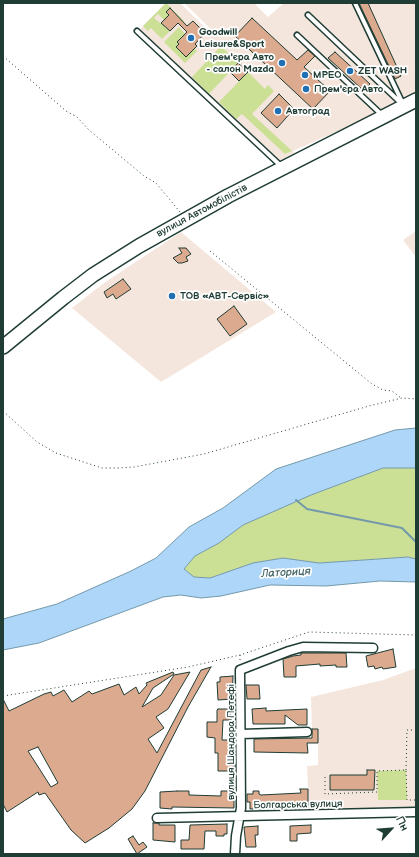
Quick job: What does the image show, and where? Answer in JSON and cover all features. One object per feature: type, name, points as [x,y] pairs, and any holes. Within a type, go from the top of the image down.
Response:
[{"type":"highway","name":"вулиця Автомобілістів","points":[[3,347],[93,275],[139,246],[186,218],[410,103]]},
{"type":"street","name":"вулиця Шандора Петефі","points":[[235,854],[236,836],[241,808],[240,670],[303,647],[373,648]]},
{"type":"street","points":[[241,734],[307,732]]},
{"type":"street","name":"Болгарська вулиця","points":[[157,818],[416,812]]},
{"type":"lane","points":[[355,3],[410,103]]},
{"type":"lane","points":[[308,15],[410,103]]},
{"type":"lane","points":[[138,31],[283,168]]},
{"type":"lane","points":[[297,35],[384,117]]},
{"type":"path","points":[[3,56],[144,176],[156,183],[186,218]]},
{"type":"path","points":[[210,251],[372,384],[383,390],[392,391],[402,398]]},
{"type":"path","points":[[3,411],[38,442],[56,453],[102,468],[119,468],[134,467],[204,454],[369,406],[402,398],[416,399]]},
{"type":"path","points":[[3,696],[188,668],[240,655],[309,632],[416,635]]},
{"type":"path","points":[[416,730],[407,730],[406,770],[407,800],[416,800]]},
{"type":"path","points":[[325,777],[325,794],[377,792],[377,771],[406,770]]},
{"type":"shaded area","points":[[166,3],[180,3],[214,36],[216,34],[184,3],[254,3],[268,17],[284,3],[416,3],[416,96],[293,151],[294,153],[275,163],[136,33]]},
{"type":"shaded area","points":[[416,231],[416,257],[403,240]]},
{"type":"shaded area","name":"ТОВ «АВТ-Сервіс»","points":[[181,232],[276,312],[161,382],[72,308],[104,283]]},
{"type":"shaded area","points":[[416,668],[416,809],[309,810],[307,766],[318,765],[318,729],[312,729],[311,697],[383,680]]},
{"type":"green space","points":[[166,3],[184,21],[183,22],[166,12],[169,15],[164,20],[158,14],[154,18],[170,31],[162,39],[151,28],[148,31],[143,26]]},
{"type":"green space","points":[[179,27],[185,34],[177,42],[179,44],[176,47],[186,57],[194,48],[197,51],[185,63],[164,42]]},
{"type":"green space","points":[[221,46],[238,63],[209,94],[192,77]]},
{"type":"green space","points":[[248,72],[265,89],[268,85],[274,91],[252,114],[292,151],[285,154],[242,114],[236,119],[219,102]]},
{"type":"green space","points":[[383,468],[416,468],[416,559],[408,557],[319,563],[283,558],[253,563],[210,578],[194,577],[184,569],[195,556],[219,543],[243,525],[311,495]]},
{"type":"green space","points":[[406,770],[407,800],[378,800],[377,771]]},
{"type":"water","points":[[416,428],[416,468],[383,468],[311,495],[243,525],[219,543],[195,556],[184,569],[194,577],[210,578],[253,563],[283,558],[319,563],[408,557],[416,559],[416,582],[380,581],[326,586],[270,585],[221,596],[201,598],[181,595],[163,597],[39,643],[3,650],[3,619],[57,604],[131,571],[156,558],[189,527],[223,508],[276,469],[395,430]]},
{"type":"building","points":[[359,3],[368,3],[401,76],[395,79]]},
{"type":"building","name":"Goodwill Leisure&Sport","points":[[170,8],[187,26],[193,21],[205,33],[195,44],[197,46],[186,57],[176,47],[179,44],[177,42],[187,32],[178,23],[170,31],[161,23],[169,15],[166,12]]},
{"type":"building","points":[[252,18],[297,60],[308,50],[315,56],[304,67],[330,91],[313,109],[235,36]]},
{"type":"building","name":"ZET WASH","points":[[335,52],[370,84],[364,91],[328,58]]},
{"type":"building","points":[[238,63],[248,72],[239,81],[230,72]]},
{"type":"building","points":[[279,94],[294,109],[277,128],[261,113]]},
{"type":"building","points":[[179,248],[186,248],[191,254],[186,257],[188,261],[178,263],[173,258],[182,253]]},
{"type":"building","points":[[123,279],[131,289],[116,299],[113,294],[107,298],[104,292]]},
{"type":"building","points":[[234,306],[247,324],[230,336],[217,319]]},
{"type":"building","points":[[393,649],[396,667],[383,669],[382,667],[375,669],[374,666],[368,667],[366,656]]},
{"type":"building","points":[[301,653],[346,653],[347,667],[336,667],[336,665],[320,666],[320,664],[296,666],[296,677],[284,677],[283,659],[301,655]]},
{"type":"building","points":[[211,667],[188,707],[145,791],[132,809],[109,828],[85,843],[71,830],[45,793],[39,795],[38,792],[7,812],[3,804],[3,699],[9,711],[44,694],[51,692],[53,696],[64,690],[72,702],[89,691],[92,694],[119,684],[124,695],[136,687],[139,694],[147,685],[146,683],[173,672],[174,674],[153,688],[142,707],[161,695],[174,675],[190,672],[168,709],[156,717],[164,728],[148,739],[157,753],[201,670]],"holes":[[[38,747],[58,783],[51,787],[28,751]]]},
{"type":"building","points":[[233,676],[232,699],[218,700],[217,682],[220,682],[220,677]]},
{"type":"building","points":[[246,685],[259,685],[260,699],[247,699]]},
{"type":"building","points":[[266,708],[266,711],[307,709],[307,725],[298,725],[285,715],[285,724],[253,724],[252,709]]},
{"type":"building","points":[[218,709],[230,709],[231,720],[223,720],[222,740],[234,740],[234,771],[218,771],[218,753],[215,753],[215,738],[207,737],[207,722],[217,722]]},
{"type":"building","points":[[312,729],[318,729],[318,743],[307,743],[308,753],[254,752],[254,739],[312,738]]},
{"type":"building","points":[[367,770],[375,770],[374,790],[330,790],[330,775],[367,775]]},
{"type":"building","points":[[300,789],[308,789],[308,808],[250,809],[250,802],[247,802],[247,794],[253,794],[253,791],[259,791],[259,794],[261,795],[301,793]]},
{"type":"building","points":[[189,791],[189,795],[221,796],[221,791],[234,791],[234,808],[160,808],[160,792]]},
{"type":"building","points":[[153,823],[159,823],[159,825],[175,825],[175,842],[153,840]]},
{"type":"building","points":[[227,824],[227,834],[224,834],[224,836],[216,836],[216,831],[205,831],[204,849],[181,849],[181,840],[189,840],[190,825]]},
{"type":"building","points":[[311,825],[311,833],[297,834],[297,841],[290,841],[290,826]]},
{"type":"building","points":[[258,826],[258,835],[255,835],[256,847],[246,847],[244,827]]},
{"type":"building","points":[[133,836],[139,845],[143,842],[147,847],[137,854],[128,839]]},
{"type":"waterway","name":"Латориця","points":[[296,500],[307,509],[402,528],[416,542]]},
{"type":"place","name":"Goodwill Leisure&Sport","points":[[191,38]]},
{"type":"place","name":"Прем'єра Авто - салон Mazda","points":[[282,63]]},
{"type":"place","name":"ZET WASH","points":[[350,71]]},
{"type":"place","name":"МРЕО","points":[[305,75]]},
{"type":"place","name":"Прем'єра Авто","points":[[306,89]]},
{"type":"place","name":"Автоград","points":[[278,111]]},
{"type":"place","name":"ТОВ «АВТ-Сервіс»","points":[[172,296]]}]
